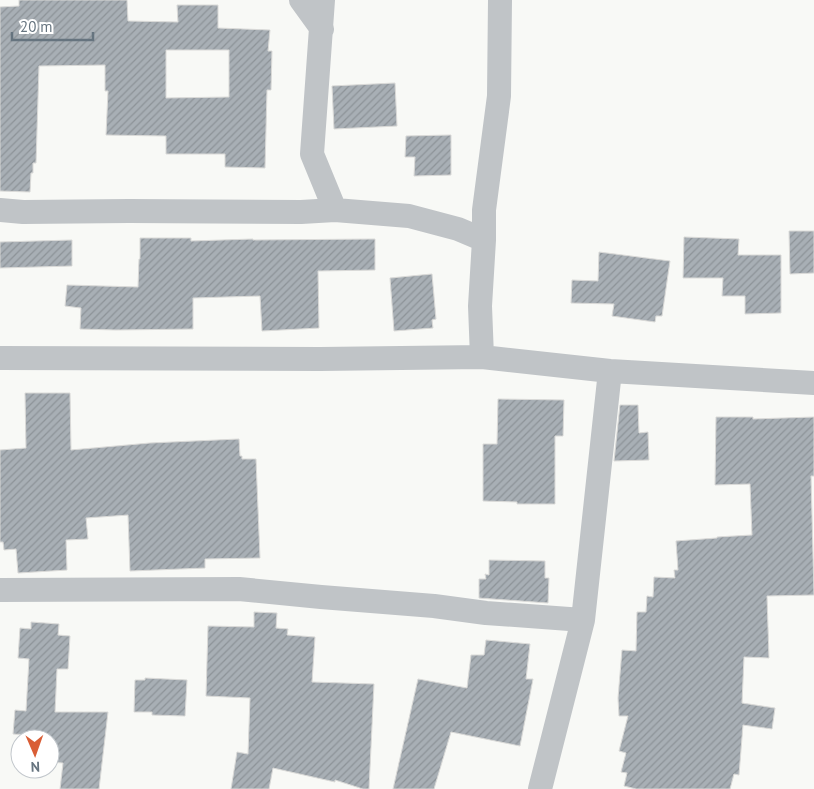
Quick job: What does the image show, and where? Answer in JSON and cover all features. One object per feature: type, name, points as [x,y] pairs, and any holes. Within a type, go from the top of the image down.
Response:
[{"type":"street","points":[[301,0],[322,29]]},
{"type":"street","points":[[323,0],[312,154],[335,210]]},
{"type":"street","points":[[482,357],[480,306],[484,210],[499,96],[500,0]]},
{"type":"street","points":[[0,210],[23,212],[302,212],[335,210],[409,216],[458,229],[484,240]]},
{"type":"street","points":[[0,358],[320,359],[482,357],[610,371],[814,383]]},
{"type":"street","points":[[540,789],[583,620],[610,371]]},
{"type":"street","points":[[0,590],[239,589],[321,598],[434,606],[486,613],[583,620]]},
{"type":"building","points":[[19,0],[127,0],[128,21],[178,22],[177,5],[218,5],[218,28],[270,30],[268,51],[272,51],[271,90],[267,90],[265,168],[225,167],[225,154],[166,154],[166,136],[106,135],[108,91],[105,91],[105,65],[39,66],[36,163],[33,163],[30,192],[0,191],[0,7],[19,6]],"holes":[[[166,50],[229,50],[229,97],[166,98]]]},
{"type":"building","points":[[395,83],[397,126],[334,129],[332,86]]},
{"type":"building","points":[[451,135],[451,175],[414,176],[415,157],[405,157],[406,136]]},
{"type":"building","points":[[789,231],[814,231],[814,273],[790,274]]},
{"type":"building","points":[[684,237],[739,239],[738,255],[781,255],[781,313],[745,314],[745,296],[722,296],[723,278],[683,278]]},
{"type":"building","points":[[140,238],[191,238],[191,241],[375,239],[375,270],[318,271],[319,328],[262,331],[260,296],[193,298],[193,329],[80,329],[81,308],[65,306],[67,285],[138,287]]},
{"type":"building","points":[[72,240],[72,266],[0,268],[0,242]]},
{"type":"building","points":[[599,252],[670,261],[662,316],[656,316],[655,322],[612,316],[614,304],[571,303],[572,280],[598,281]]},
{"type":"building","points":[[432,274],[436,319],[432,320],[433,328],[394,331],[390,278]]},
{"type":"building","points":[[25,393],[70,393],[71,450],[150,443],[239,439],[240,456],[242,456],[242,459],[256,459],[260,558],[205,559],[205,568],[130,571],[128,515],[86,518],[88,539],[66,540],[67,570],[18,573],[16,549],[4,550],[3,542],[0,542],[0,450],[26,448]]},
{"type":"building","points":[[498,399],[564,400],[563,436],[555,436],[555,504],[517,504],[517,502],[483,501],[483,444],[497,444]]},
{"type":"building","points":[[620,405],[638,405],[639,433],[648,432],[649,460],[614,461]]},
{"type":"building","points":[[716,417],[753,417],[753,419],[814,417],[814,476],[811,476],[814,595],[767,596],[769,658],[744,657],[742,703],[775,708],[772,729],[743,725],[739,775],[734,774],[730,789],[636,789],[624,786],[627,773],[621,772],[626,753],[619,751],[628,716],[619,716],[618,698],[622,650],[636,651],[637,612],[646,612],[647,596],[653,597],[654,577],[675,578],[674,570],[678,570],[676,541],[752,535],[750,484],[715,485]]},
{"type":"building","points":[[489,560],[545,561],[545,578],[549,578],[548,603],[479,598],[479,579],[486,579],[485,574],[489,575]]},
{"type":"building","points":[[254,612],[277,613],[276,628],[288,629],[287,635],[315,637],[312,682],[374,684],[369,789],[363,789],[335,780],[335,782],[273,768],[269,789],[231,789],[237,752],[248,754],[250,698],[206,696],[208,626],[254,627]]},
{"type":"building","points":[[31,622],[59,624],[58,635],[70,636],[68,669],[57,669],[55,712],[108,712],[99,789],[60,789],[63,763],[60,763],[60,729],[13,729],[15,710],[26,711],[29,659],[18,658],[20,628],[31,629]]},
{"type":"building","points":[[486,640],[530,644],[526,679],[533,679],[520,746],[451,732],[434,789],[393,789],[418,679],[467,688],[471,655],[484,655]]},
{"type":"building","points":[[145,678],[187,680],[185,716],[152,715],[152,712],[134,712],[135,680],[145,680]]}]
